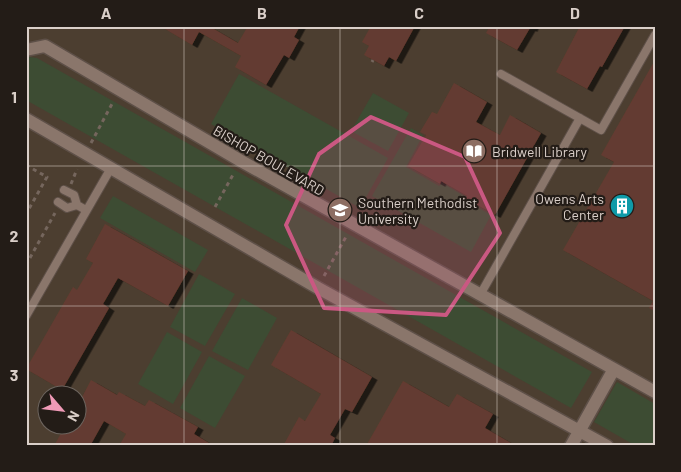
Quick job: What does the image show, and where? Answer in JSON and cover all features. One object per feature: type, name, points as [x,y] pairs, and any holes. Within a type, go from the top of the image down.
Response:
[{"type":"street","name":"BISHOP BOULEVARD","points":[[26,50],[45,46],[241,161],[655,392]]},
{"type":"street","points":[[26,119],[318,288],[607,446]]},
{"type":"street","points":[[571,446],[614,369]]},
{"type":"lane","points":[[501,74],[601,130],[655,34]]},
{"type":"lane","points":[[480,295],[580,118]]},
{"type":"lane","points":[[26,316],[110,168]]},
{"type":"lane","points":[[66,191],[74,195],[77,205],[86,210]]},
{"type":"lane","points":[[59,203],[67,208],[77,205]]},
{"type":"path","points":[[90,146],[116,97]]},
{"type":"path","points":[[26,165],[47,177],[26,214]]},
{"type":"path","points":[[66,191],[77,169]]},
{"type":"path","points":[[215,207],[236,170]]},
{"type":"path","points":[[26,265],[59,203]]},
{"type":"path","points":[[26,204],[30,207]]},
{"type":"path","points":[[324,276],[350,230]]},
{"type":"highlighted area","points":[[371,117],[465,157],[500,233],[446,315],[324,308],[286,225],[319,154]]},
{"type":"shaded area","name":"Southern Methodist University","points":[[26,26],[655,26],[655,446],[26,446]]},
{"type":"green space","points":[[26,58],[37,58],[592,372],[571,408],[26,100]]},
{"type":"green space","points":[[239,74],[388,158],[360,208],[211,124]]},
{"type":"green space","points":[[373,93],[409,113],[388,151],[351,131]]},
{"type":"green space","points":[[411,128],[423,135],[406,167],[439,186],[442,183],[464,196],[463,199],[491,215],[471,252],[372,196]]},
{"type":"green space","points":[[113,196],[208,250],[195,272],[100,218]]},
{"type":"green space","points":[[199,274],[235,294],[205,346],[170,327]]},
{"type":"green space","points":[[242,298],[277,318],[248,370],[212,351]]},
{"type":"green space","points":[[167,332],[202,352],[173,404],[138,384]]},
{"type":"green space","points":[[209,356],[245,376],[215,428],[180,408]]},
{"type":"green space","points":[[617,382],[655,404],[655,446],[636,446],[594,422]]},
{"type":"building","points":[[160,26],[209,26],[238,43],[248,26],[300,26],[294,37],[299,40],[289,58],[284,55],[266,85],[235,67],[241,56],[199,32],[192,45]]},
{"type":"building","points":[[371,26],[415,26],[396,61],[389,57],[384,66],[364,55],[369,46],[362,42]]},
{"type":"building","points":[[490,26],[533,26],[517,50],[486,33]]},
{"type":"building","points":[[580,26],[625,26],[587,89],[556,72]]},
{"type":"building","name":"Owens Arts Center","points":[[655,60],[655,311],[649,308],[653,301],[563,250],[614,162],[601,155]]},
{"type":"building","name":"Bridwell Library","points":[[454,83],[487,102],[476,122],[500,135],[510,115],[541,133],[495,215],[466,199],[467,196],[441,181],[440,184],[408,166],[426,135],[420,132],[432,112],[437,114]]},
{"type":"building","points":[[105,224],[188,271],[168,306],[118,278],[103,304],[109,308],[65,384],[52,384],[26,369],[73,287],[77,290],[93,263],[86,259]]},
{"type":"building","points":[[291,330],[372,377],[352,412],[345,409],[330,435],[335,438],[331,446],[283,446],[299,417],[305,421],[321,394],[271,365]]},
{"type":"building","points":[[91,380],[117,395],[119,392],[145,406],[149,400],[198,427],[194,434],[214,446],[119,446],[126,434],[104,421],[90,446],[54,446],[61,434],[88,434],[88,386]]},
{"type":"building","points":[[403,381],[449,407],[457,394],[493,414],[485,428],[516,446],[366,446]]},
{"type":"place","name":"Bridwell Library","points":[[474,151]]},
{"type":"place","name":"Owens Arts Center","points":[[622,206]]},
{"type":"place","name":"Southern Methodist University","points":[[340,210]]}]
